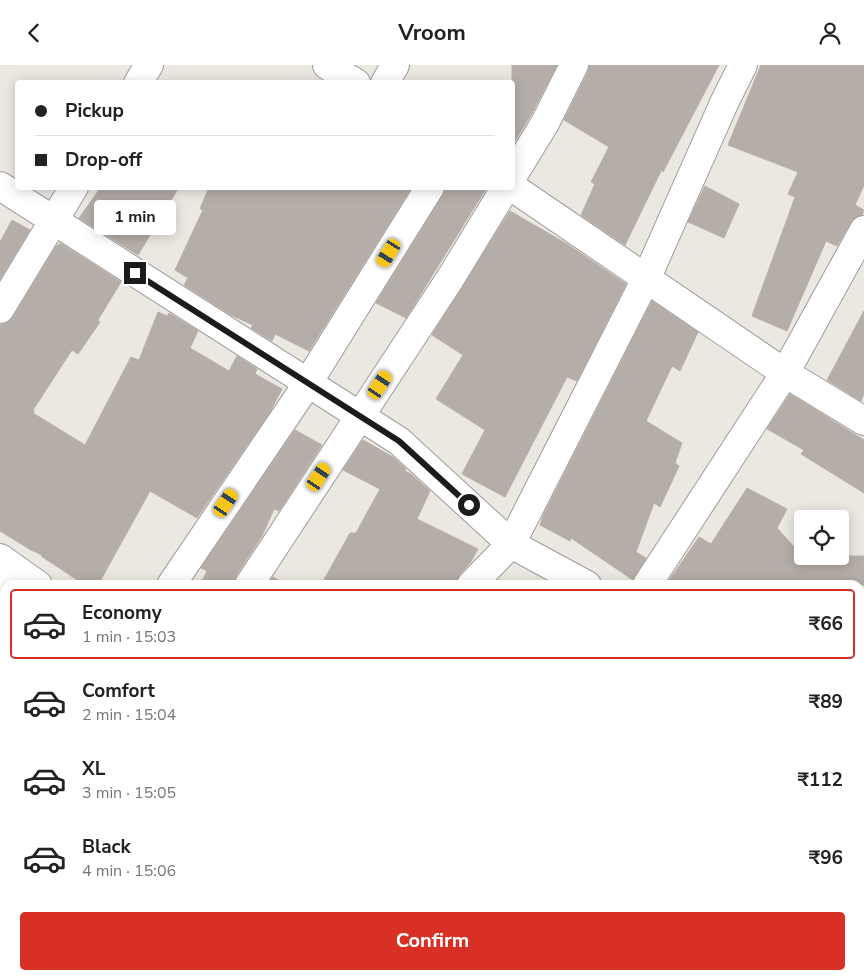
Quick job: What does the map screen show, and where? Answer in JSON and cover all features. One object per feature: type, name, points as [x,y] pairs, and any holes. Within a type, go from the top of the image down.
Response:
[{"type":"street","points":[[140,80],[149,65]]},
{"type":"street","points":[[327,65],[351,80]]},
{"type":"street","points":[[386,80],[394,65]]},
{"type":"street","points":[[515,172],[545,123],[574,65]]},
{"type":"street","points":[[476,580],[511,544],[647,277],[725,101],[743,65]]},
{"type":"street","points":[[0,186],[399,441],[511,544],[578,580]]},
{"type":"street","points":[[515,189],[647,277],[785,373],[864,421]]},
{"type":"street","points":[[0,309],[72,190]]},
{"type":"street","points":[[174,580],[307,383],[428,190]]},
{"type":"street","points":[[252,580],[450,279],[504,190]]},
{"type":"street","points":[[650,580],[785,373],[864,230]]},
{"type":"building","points":[[512,65],[557,65],[515,141],[515,80],[512,80]]},
{"type":"building","points":[[589,65],[719,65],[663,172],[662,169],[625,245],[581,215],[595,184],[591,182],[609,147],[564,120],[588,72]]},
{"type":"building","points":[[761,65],[864,65],[864,185],[855,205],[864,210],[862,215],[856,217],[851,222],[837,246],[826,241],[787,331],[752,316],[795,197],[788,194],[798,172],[728,145]]},
{"type":"building","points":[[705,186],[739,204],[724,238],[688,222]]},
{"type":"building","points":[[99,190],[177,190],[138,255],[79,218]]},
{"type":"building","points":[[208,190],[410,190],[309,351],[275,334],[272,341],[251,328],[253,325],[231,315],[184,285],[188,278],[175,270],[203,210],[200,209]]},
{"type":"building","points":[[445,190],[485,190],[406,318],[376,303]]},
{"type":"building","points":[[510,211],[567,244],[626,284],[577,381],[567,377],[505,497],[462,474],[485,430],[436,399],[463,355],[432,335]]},
{"type":"building","points":[[12,220],[30,230],[0,279],[0,242]]},
{"type":"building","points":[[60,243],[121,282],[98,320],[100,322],[78,354],[72,350],[33,410],[33,413],[85,445],[131,357],[139,360],[158,312],[167,316],[169,313],[198,331],[190,348],[229,371],[237,356],[257,369],[255,374],[282,389],[270,412],[197,518],[150,491],[101,580],[77,580],[42,555],[0,531],[0,325],[8,322],[13,317],[57,245]]},
{"type":"building","points":[[652,301],[698,332],[680,371],[672,366],[646,421],[682,443],[675,463],[679,466],[660,507],[654,503],[636,552],[646,558],[633,580],[571,538],[570,541],[540,525]]},
{"type":"building","points":[[864,311],[864,394],[861,401],[827,380]]},
{"type":"building","points":[[790,394],[864,440],[864,493],[801,454],[804,450],[767,429]]},
{"type":"building","points":[[295,430],[322,445],[279,511],[274,509],[262,536],[235,580],[202,580],[207,571],[201,568]]},
{"type":"building","points":[[363,440],[393,457],[406,469],[405,471],[430,491],[417,519],[478,549],[458,580],[324,580],[350,533],[356,533],[380,489],[343,470]]},
{"type":"building","points":[[747,488],[787,509],[777,528],[794,547],[794,565],[849,565],[849,556],[864,556],[864,580],[669,580],[699,537],[711,544]]},
{"type":"route","points":[[135,273],[399,441],[469,505]]}]
